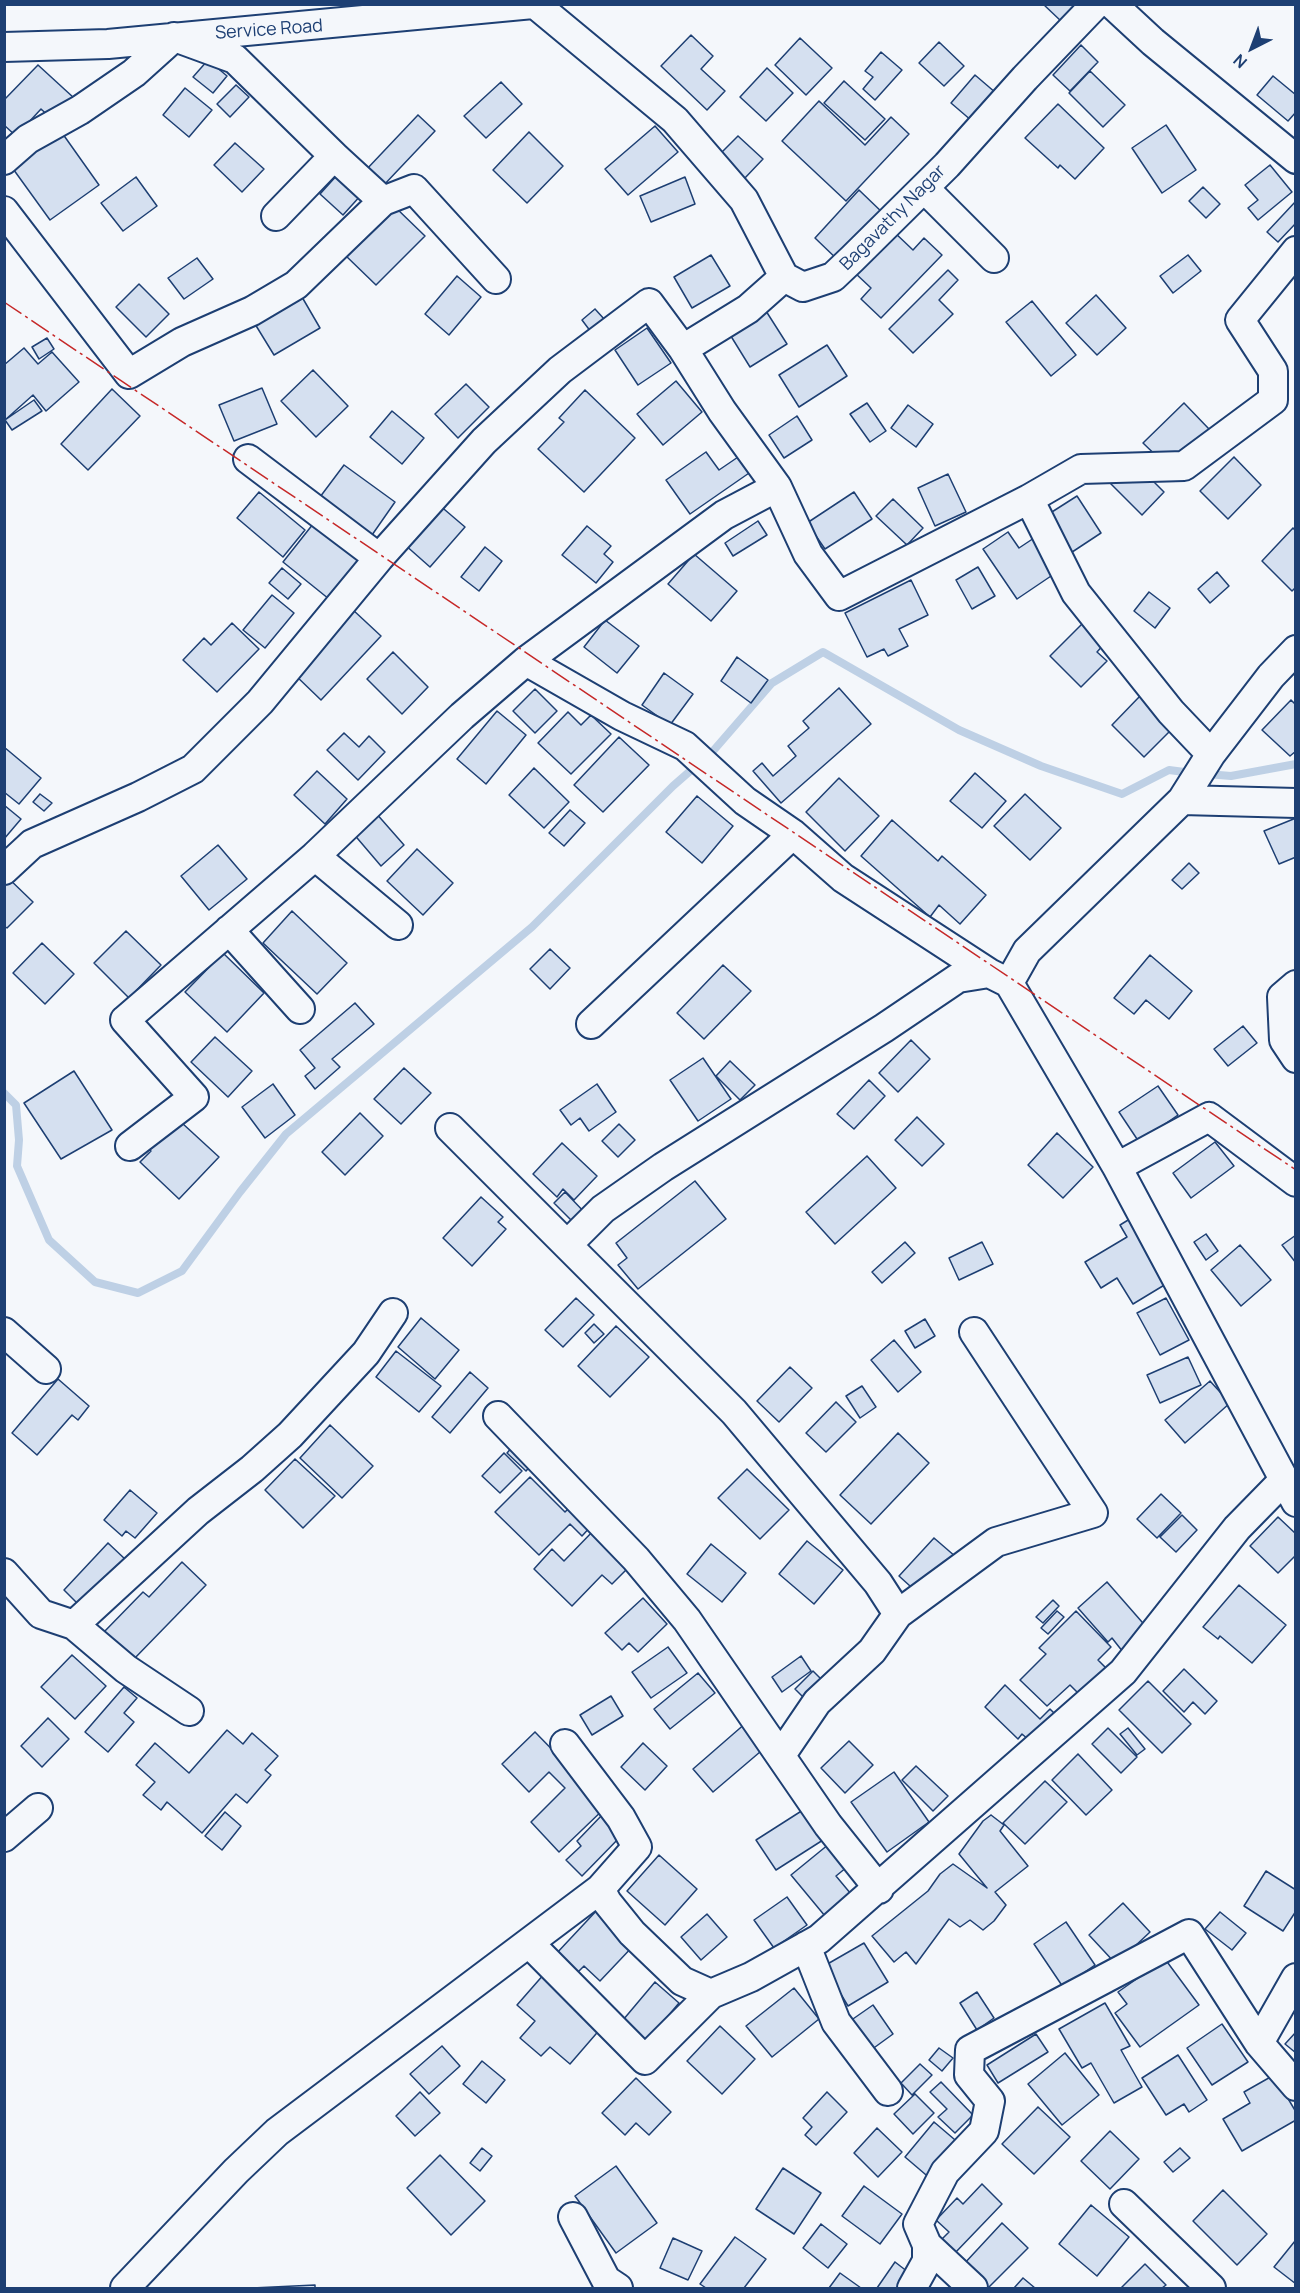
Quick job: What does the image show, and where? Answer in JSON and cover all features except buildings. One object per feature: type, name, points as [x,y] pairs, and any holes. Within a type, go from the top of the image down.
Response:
[{"type":"street","name":"Service Road","points":[[4,46],[108,44],[293,29],[534,4]]},
{"type":"street","points":[[534,4],[675,120],[744,200],[784,277],[748,309],[682,349]]},
{"type":"street","name":"Bagavathy Nagar","points":[[784,277],[803,287],[833,277],[924,188],[1096,4]]},
{"type":"street","points":[[1112,4],[1153,42],[1296,159]]},
{"type":"street","points":[[4,160],[28,139],[80,110],[134,72],[174,37],[235,59],[383,201]]},
{"type":"street","points":[[276,216],[334,156]]},
{"type":"street","points":[[924,188],[994,258]]},
{"type":"street","points":[[4,211],[129,374],[182,342],[252,310],[296,285],[383,201],[414,189],[496,279]]},
{"type":"street","points":[[4,870],[32,844],[138,798],[193,769],[260,702],[379,558],[484,441],[560,370],[649,303],[777,487],[808,554],[839,596],[1081,470],[1184,466],[1273,400],[1273,371],[1240,320],[1296,250]]},
{"type":"street","points":[[248,459],[379,558]]},
{"type":"street","points":[[130,1146],[194,1097],[125,1020],[315,856],[462,716],[526,661],[724,515],[777,487]]},
{"type":"street","points":[[1029,499],[1076,593],[1171,712],[1197,776]]},
{"type":"street","points":[[567,1245],[603,1209],[710,1136],[790,1088],[958,978],[999,978],[1197,776],[1271,676],[1296,650]]},
{"type":"street","points":[[526,661],[594,701],[685,746],[745,801],[793,834],[843,878],[999,978],[1117,1167],[1233,1380],[1289,1491],[1237,1528],[1123,1672],[879,1889],[819,1939],[751,1977],[711,1994],[645,2060],[529,1943]]},
{"type":"street","points":[[1197,776],[1296,802]]},
{"type":"street","points":[[591,1024],[793,834]]},
{"type":"street","points":[[315,856],[398,925]]},
{"type":"street","points":[[229,930],[300,1009]]},
{"type":"street","points":[[1296,985],[1282,997],[1284,1040],[1296,1058]]},
{"type":"street","points":[[1117,1167],[1209,1117],[1296,1182]]},
{"type":"street","points":[[450,1128],[734,1412],[878,1583],[898,1614]]},
{"type":"street","points":[[74,1625],[198,1511],[252,1469],[290,1435],[366,1353],[393,1313]]},
{"type":"street","points":[[4,1332],[46,1369]]},
{"type":"street","points":[[781,1755],[817,1702],[872,1651],[898,1614],[996,1542],[1093,1513],[974,1332]]},
{"type":"street","points":[[498,1416],[651,1576],[687,1620],[828,1825],[879,1889]]},
{"type":"street","points":[[4,1573],[41,1614],[74,1625],[126,1669],[189,1711]]},
{"type":"street","points":[[125,2289],[236,2171],[277,2132],[600,1889],[637,1847],[621,1818],[565,1744]]},
{"type":"street","points":[[4,1837],[38,1808]]},
{"type":"street","points":[[600,1889],[632,1934],[682,1981],[711,1994]]},
{"type":"street","points":[[973,2289],[927,2245],[918,2224],[945,2172],[984,2131],[990,2102],[969,2075],[969,2050],[1190,1934],[1259,2043],[1296,2086]]},
{"type":"street","points":[[806,1946],[836,2022],[888,2091]]},
{"type":"street","points":[[1259,2043],[1296,1978]]},
{"type":"street","points":[[1124,2204],[1211,2289]]},
{"type":"street","points":[[573,2217],[606,2280],[618,2289]]},
{"type":"street","points":[[912,2289],[927,2261],[927,2245]]},
{"type":"waterway","points":[[707,758],[772,683],[823,652],[959,730],[1041,766],[1122,794],[1169,770],[1192,773]]},
{"type":"waterway","points":[[1207,774],[1231,776],[1296,764]]},
{"type":"waterway","points":[[4,1093],[16,1105],[19,1140],[17,1166],[49,1240],[95,1282],[138,1293],[182,1271],[286,1134],[532,927],[673,786],[697,765]]},
{"type":"power","points":[[4,302],[1296,1170]]}]
